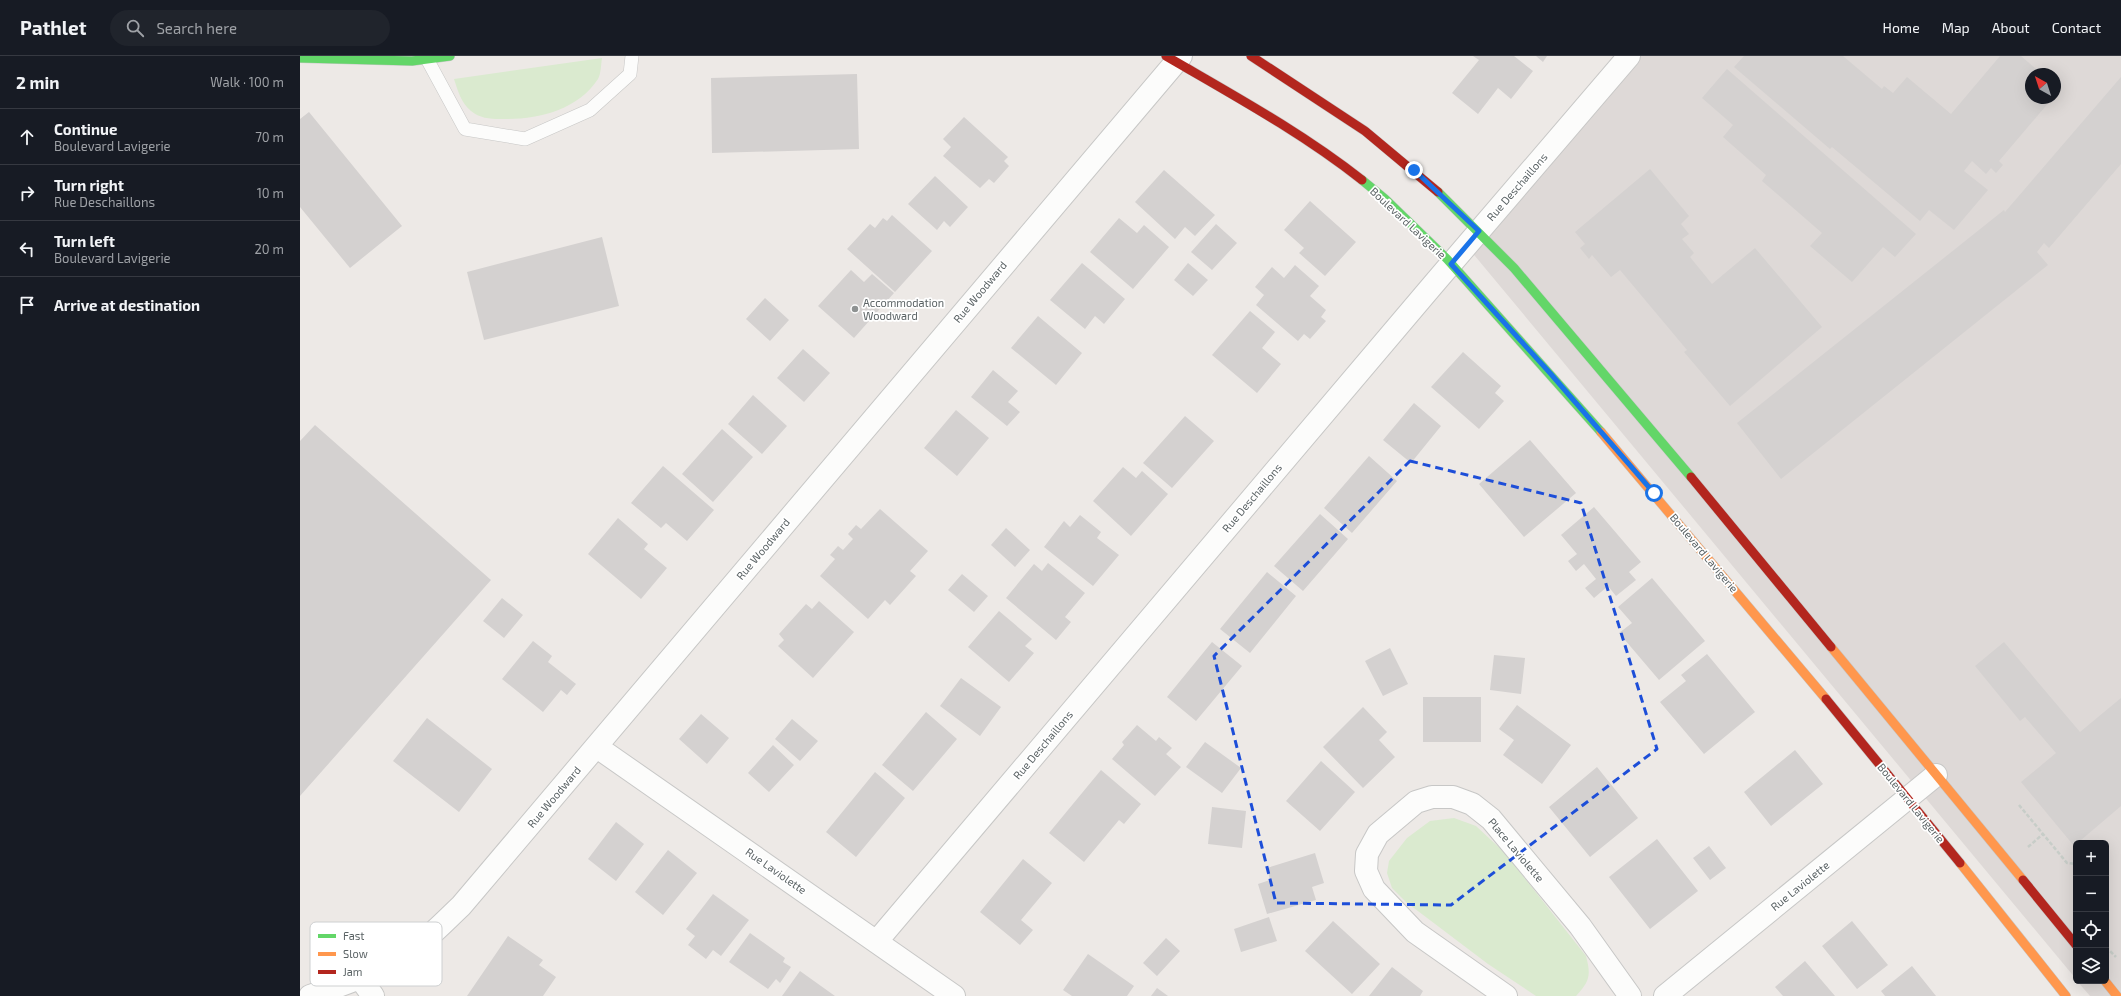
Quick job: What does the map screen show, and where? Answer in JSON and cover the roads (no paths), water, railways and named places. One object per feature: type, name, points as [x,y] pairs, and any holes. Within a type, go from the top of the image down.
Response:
[{"type":"main road","points":[[300,58],[412,61],[450,56]]},
{"type":"main road","points":[[1251,56],[1365,131],[1414,170],[1479,231],[1529,285],[1681,465],[2073,941]]},
{"type":"main road","name":"Boulevard Lavigerie","points":[[1174,58],[1329,154],[1386,200],[1451,264],[1550,373],[1654,493],[1908,798],[2066,996]]},
{"type":"main road","points":[[2107,984],[2117,996]]},
{"type":"street","name":"Rue Deschaillons","points":[[877,942],[1629,56]]},
{"type":"street","name":"Rue Woodward","points":[[442,923],[456,911],[597,747],[1174,58]]},
{"type":"street","name":"Rue Laviolette","points":[[597,747],[954,996]]},
{"type":"street","name":"Rue Laviolette","points":[[1665,996],[1936,776]]},
{"type":"street","name":"Place Laviolette","points":[[1506,996],[1415,932],[1374,889],[1366,871],[1367,854],[1378,834],[1416,802],[1432,797],[1453,797],[1472,804],[1491,819],[1580,926],[1630,996]]},
{"type":"street","name":"Rue Woodward","points":[[310,996],[338,986]]},
{"type":"street","points":[[366,986],[373,996]]},
{"type":"lane","points":[[427,59],[465,129],[524,140],[590,110],[630,74],[632,56]]},
{"type":"place","name":"Accommodation Woodward","points":[[855,309]]}]
